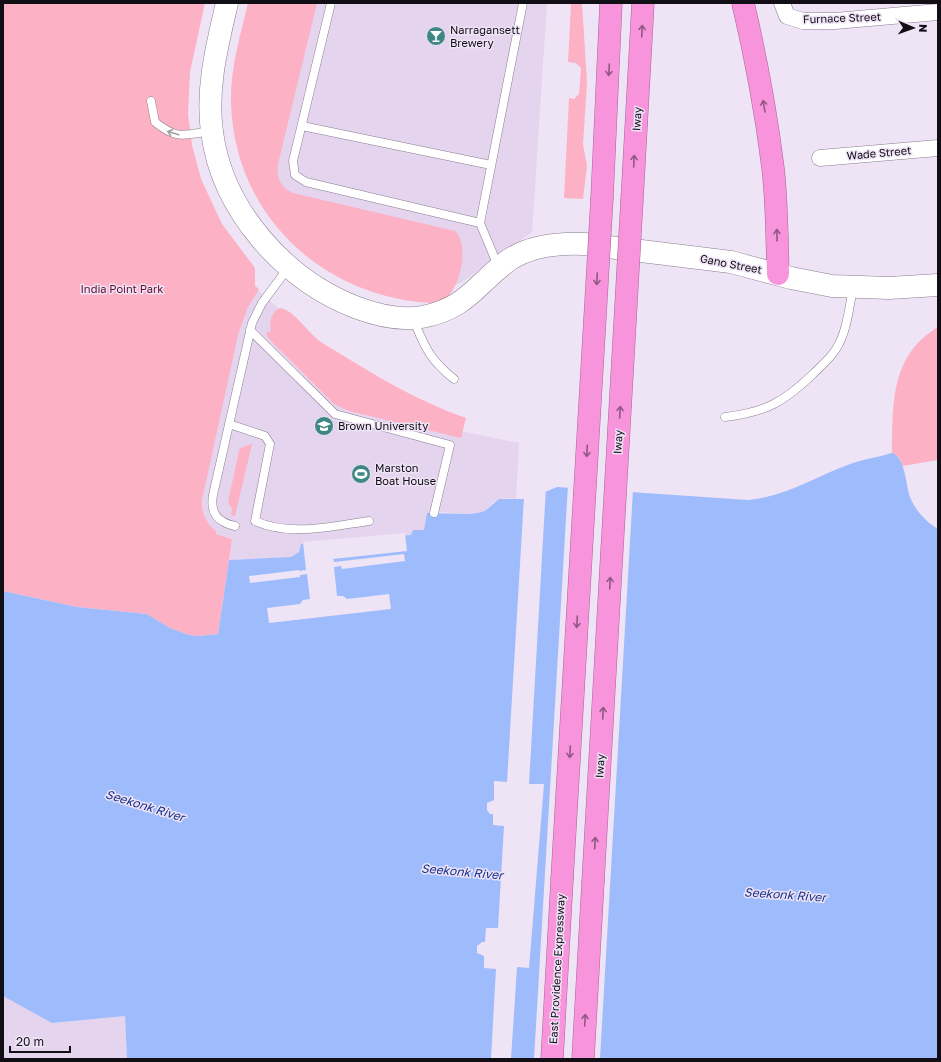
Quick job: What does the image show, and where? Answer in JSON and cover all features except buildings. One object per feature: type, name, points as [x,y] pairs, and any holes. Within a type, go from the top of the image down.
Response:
[{"type":"highway","name":"East Providence Expressway","points":[[552,1059],[602,198],[611,3]]},
{"type":"highway","name":"Iway","points":[[583,1059],[643,3]]},
{"type":"highway","points":[[743,3],[761,89],[769,140],[777,224],[778,274]]},
{"type":"street","name":"Gano Street","points":[[228,3],[212,73],[211,131],[216,155],[228,187],[258,235],[288,268],[315,287],[346,303],[383,316],[412,318],[442,312],[473,294],[508,261],[525,253],[553,245],[584,244],[727,261],[818,283],[853,288],[889,288],[938,285]]},
{"type":"street","name":"Furnace Street","points":[[782,3],[787,16],[803,21],[835,21],[938,12]]},
{"type":"street","name":"Wade Street","points":[[820,158],[938,148]]},
{"type":"lane","points":[[331,3],[293,166],[295,175],[301,180],[480,223]]},
{"type":"lane","points":[[499,269],[480,223],[523,3]]},
{"type":"lane","points":[[151,101],[155,122],[169,133],[177,136],[211,131]]},
{"type":"lane","points":[[302,126],[491,165]]},
{"type":"lane","points":[[235,526],[223,523],[218,519],[213,511],[213,495],[250,330],[257,309],[288,268]]},
{"type":"lane","points":[[725,417],[756,412],[771,407],[798,388],[828,359],[836,350],[841,339],[853,288]]},
{"type":"lane","points":[[412,318],[430,356],[454,379]]},
{"type":"lane","points":[[250,330],[335,414],[450,445],[434,512]]},
{"type":"lane","points":[[229,424],[265,436],[270,444],[255,521],[274,528],[296,530],[369,521]]},
{"type":"shaded area","points":[[271,3],[547,3],[532,232],[462,282],[441,292],[259,181]]},
{"type":"shaded area","name":"Brown University","points":[[255,287],[338,363],[408,420],[519,443],[516,499],[504,498],[494,502],[485,511],[470,514],[439,512],[424,530],[411,535],[301,544],[299,552],[291,557],[229,560],[232,539],[205,530],[194,513],[236,325]]},
{"type":"shaded area","points":[[3,996],[52,1023],[125,1016],[127,1059],[3,1059]]},
{"type":"green space","name":"India Point Park","points":[[3,3],[205,3],[190,72],[188,114],[192,145],[201,179],[222,224],[255,268],[255,286],[259,289],[247,309],[238,335],[202,500],[202,509],[209,525],[216,531],[216,534],[232,539],[218,634],[198,636],[189,635],[170,628],[147,614],[77,607],[3,591]]},
{"type":"green space","points":[[248,3],[317,3],[278,164],[278,178],[280,182],[285,188],[293,193],[455,231],[460,238],[462,248],[460,272],[456,284],[450,294],[442,301],[433,303],[393,298],[356,286],[322,268],[293,244],[268,215],[249,182],[236,145],[231,104],[234,66]]},
{"type":"green space","points":[[571,3],[582,3],[587,82],[583,144],[587,166],[583,199],[564,198],[569,98],[574,99],[579,94],[581,68],[576,63],[568,62]]},
{"type":"green space","points":[[280,308],[285,309],[296,317],[321,342],[374,374],[428,403],[466,418],[461,438],[349,411],[334,404],[269,339],[266,333],[271,331],[271,318]]},
{"type":"green space","points":[[938,327],[938,460],[902,466],[899,458],[892,453],[894,399],[897,382],[903,366],[911,352],[922,339]]},
{"type":"green space","points":[[252,444],[235,516],[231,515],[232,509],[228,502],[239,451],[240,448]]},
{"type":"water","name":"Seekonk River","points":[[892,453],[900,460],[910,497],[918,511],[925,519],[938,529],[938,1059],[127,1059],[125,1016],[52,1023],[3,996],[3,591],[77,607],[147,614],[170,628],[189,635],[198,636],[218,634],[229,560],[291,557],[299,552],[301,544],[411,535],[413,530],[424,530],[427,513],[477,513],[485,511],[499,499],[528,499],[557,487],[748,500],[762,498],[802,485],[853,463]]},
{"type":"pier","points":[[568,485],[633,490],[600,1059],[534,1059]]},
{"type":"pier","points":[[546,487],[529,784],[544,784],[529,968],[517,967],[511,1059],[491,1059],[496,969],[484,968],[484,956],[477,953],[477,946],[482,942],[485,942],[486,928],[498,928],[504,826],[493,825],[493,814],[490,814],[487,810],[487,803],[494,800],[494,781],[507,782],[524,497]]},
{"type":"pier","points":[[405,533],[407,551],[333,559],[334,562],[404,554],[405,561],[342,569],[341,566],[334,567],[337,596],[343,596],[347,599],[389,594],[391,609],[269,623],[267,608],[300,604],[303,600],[310,599],[307,574],[300,575],[300,577],[250,583],[249,576],[306,570],[303,542]]},
{"type":"place","name":"Narragansett Brewery","points":[[436,36]]},
{"type":"place","name":"Brown University","points":[[324,426]]},
{"type":"place","name":"Marston Boat House","points":[[361,474]]}]
